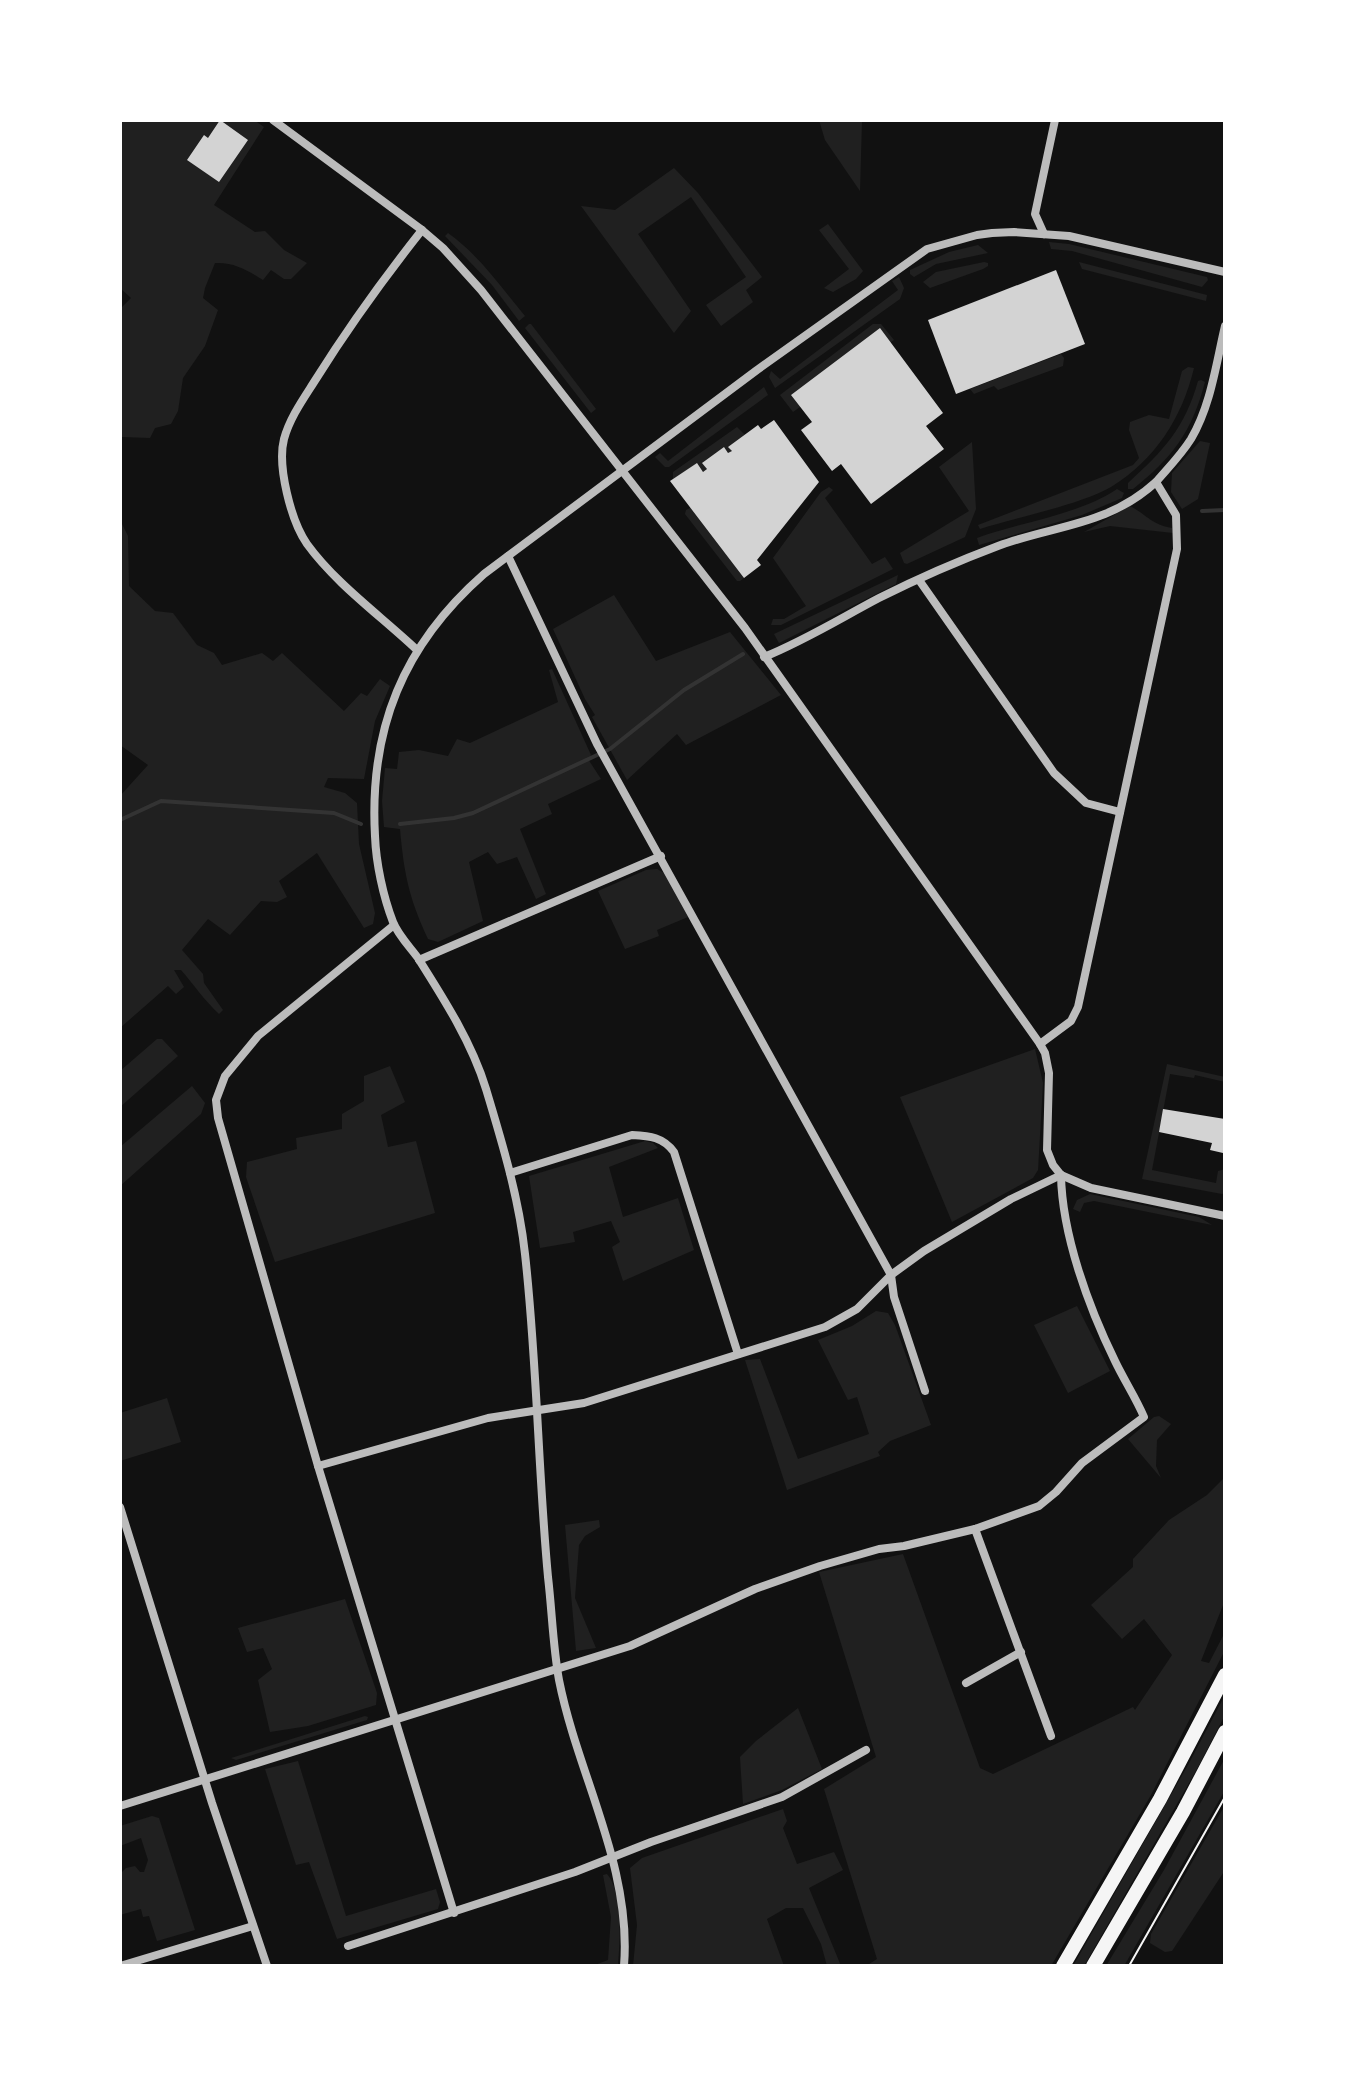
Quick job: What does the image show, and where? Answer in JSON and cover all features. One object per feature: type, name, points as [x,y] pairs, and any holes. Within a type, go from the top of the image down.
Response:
[{"type":"highway","points":[[1063,1966],[1160,1799],[1225,1675]]},
{"type":"highway","points":[[1093,1966],[1183,1812],[1225,1732]]},
{"type":"street","points":[[273,120],[443,248],[481,290],[745,628],[1040,1044],[1049,1073],[1047,1150],[1061,1175],[1091,1188],[1225,1216]]},
{"type":"street","points":[[1044,234],[1035,214],[1055,120]]},
{"type":"street","points":[[417,650],[334,574],[305,541],[285,485],[282,453],[297,409],[330,356],[422,230]]},
{"type":"street","points":[[624,1966],[625,1916],[612,1856],[574,1733],[558,1668],[544,1537],[525,1250],[510,1173],[480,1069],[419,960],[394,925],[375,840],[374,784],[383,729],[404,674],[417,650],[457,598],[623,470],[927,249],[977,235],[1014,232],[1044,234],[1107,243],[1225,272]]},
{"type":"street","points":[[764,657],[919,580],[998,546],[1090,520],[1133,500],[1156,482],[1191,439],[1210,394],[1225,326]]},
{"type":"street","points":[[1040,1044],[1071,1021],[1078,1007],[1177,549],[1176,515],[1156,482]]},
{"type":"street","points":[[508,556],[597,744],[891,1275],[894,1297],[925,1391]]},
{"type":"street","points":[[919,580],[1054,773],[1086,803],[1120,812]]},
{"type":"street","points":[[419,960],[661,856]]},
{"type":"street","points":[[394,925],[258,1036],[225,1076],[216,1100],[218,1118],[318,1466],[454,1913]]},
{"type":"street","points":[[510,1173],[632,1135],[667,1142],[674,1152],[738,1354]]},
{"type":"street","points":[[318,1466],[488,1418],[584,1403],[825,1327],[857,1309],[891,1275],[969,1223],[1061,1175]]},
{"type":"street","points":[[120,1806],[630,1646],[741,1595],[793,1575],[879,1549],[975,1529],[1046,1502],[1082,1463],[1144,1417],[1091,1305],[1065,1215],[1061,1175]]},
{"type":"street","points":[[120,1507],[267,1966]]},
{"type":"street","points":[[975,1529],[1051,1736]]},
{"type":"street","points":[[966,1683],[1021,1652]]},
{"type":"street","points":[[348,1946],[575,1872],[612,1856],[782,1797],[866,1750]]},
{"type":"street","points":[[120,1966],[253,1926]]},
{"type":"path","points":[[1129,1966],[1225,1797]]},
{"type":"shaded area","points":[[120,120],[254,120],[264,127],[214,205],[255,232],[265,231],[284,250],[307,263],[291,279],[284,279],[271,270],[263,280],[234,265],[215,263],[203,298],[218,310],[205,346],[183,378],[178,411],[171,424],[155,428],[150,438],[122,437],[120,458],[120,309],[131,298],[120,288]]},
{"type":"shaded area","points":[[819,120],[862,120],[860,191],[825,140]]},
{"type":"shaded area","points":[[674,168],[698,193],[762,277],[746,290],[753,302],[721,326],[706,305],[746,277],[691,197],[638,234],[691,311],[674,333],[581,206],[615,210]]},
{"type":"shaded area","points":[[828,224],[863,271],[856,279],[833,292],[824,288],[849,269],[819,230]]},
{"type":"shaded area","points":[[448,233],[480,261],[525,316],[519,321],[492,285],[445,236]]},
{"type":"shaded area","points":[[1049,242],[1069,244],[1207,277],[1208,280],[1202,287],[1072,251],[1051,249]]},
{"type":"shaded area","points":[[978,245],[988,253],[936,264],[914,277],[910,274],[910,270],[949,252]]},
{"type":"shaded area","points":[[984,262],[988,266],[983,269],[930,288],[923,282],[936,272]]},
{"type":"shaded area","points":[[1079,262],[1207,295],[1206,301],[1082,269]]},
{"type":"shaded area","points":[[899,277],[904,288],[900,299],[775,388],[769,377],[771,371],[780,379],[898,290],[892,281]]},
{"type":"shaded area","points":[[529,324],[596,409],[591,413],[525,328]]},
{"type":"shaded area","points":[[873,324],[881,324],[894,340],[793,412],[780,395]]},
{"type":"shaded area","points":[[1061,354],[1063,366],[998,390],[994,386],[974,394],[970,389]]},
{"type":"shaded area","points":[[1188,367],[1194,368],[1174,421],[1153,451],[1127,476],[1111,487],[1082,499],[980,529],[978,525],[1133,465],[1139,458],[1129,430],[1130,422],[1149,415],[1169,419],[1182,371]]},
{"type":"shaded area","points":[[1201,380],[1205,382],[1200,400],[1179,443],[1147,478],[1133,489],[1128,489],[1128,483],[1171,438]]},
{"type":"shaded area","points":[[764,387],[768,395],[669,467],[655,457],[660,453],[668,461]]},
{"type":"shaded area","points":[[737,427],[745,435],[729,447],[732,451],[728,453],[724,447],[703,462],[707,469],[703,472],[696,464],[673,479],[673,472]]},
{"type":"shaded area","points":[[1200,441],[1210,443],[1198,499],[1182,509],[1171,492],[1172,473]]},
{"type":"shaded area","points":[[972,442],[976,509],[965,537],[904,563],[900,553],[969,511],[939,467]]},
{"type":"shaded area","points":[[829,487],[833,490],[825,498],[872,564],[885,557],[893,569],[781,625],[771,625],[773,619],[784,619],[806,606],[773,558],[821,492]]},
{"type":"shaded area","points":[[1117,489],[1124,493],[1122,498],[1082,515],[979,545],[977,538],[1067,512]]},
{"type":"shaded area","points":[[120,492],[121,522],[128,536],[129,586],[155,611],[173,613],[197,645],[214,653],[222,665],[262,653],[273,661],[282,653],[344,711],[361,693],[367,696],[380,679],[390,686],[375,721],[364,779],[328,778],[324,787],[345,793],[357,803],[359,844],[375,913],[373,924],[364,928],[317,853],[279,881],[287,897],[277,902],[261,901],[230,935],[208,919],[182,950],[203,974],[204,983],[223,1010],[219,1014],[181,970],[174,970],[184,987],[176,994],[168,986],[120,1028],[120,796],[148,765],[120,745]]},
{"type":"shaded area","points":[[1130,506],[1153,521],[1172,528],[1173,533],[1110,526],[1084,532]]},
{"type":"shaded area","points":[[692,507],[744,578],[740,581],[685,514]]},
{"type":"shaded area","points":[[898,575],[896,584],[779,643],[774,634]]},
{"type":"shaded area","points":[[614,595],[656,661],[730,632],[781,695],[686,745],[677,734],[627,780],[592,717],[595,715],[553,629]]},
{"type":"shaded area","points":[[552,669],[591,755],[588,759],[601,779],[548,804],[552,814],[520,829],[546,894],[536,899],[517,857],[497,864],[488,852],[469,862],[483,921],[438,942],[428,939],[408,886],[400,829],[384,827],[382,801],[385,768],[397,769],[399,752],[419,750],[448,756],[457,739],[470,743],[558,702],[549,670]]},
{"type":"shaded area","points":[[657,869],[666,874],[688,917],[657,930],[659,936],[625,949],[598,891],[646,870]]},
{"type":"shaded area","points":[[157,1039],[162,1039],[178,1056],[120,1107],[120,1071]]},
{"type":"shaded area","points":[[1035,1049],[1043,1083],[1038,1170],[1033,1178],[952,1222],[900,1097]]},
{"type":"shaded area","points":[[1167,1064],[1225,1077],[1225,1082],[1195,1075],[1194,1078],[1170,1074],[1152,1170],[1216,1183],[1218,1171],[1225,1169],[1225,1193],[1142,1179]]},
{"type":"shaded area","points":[[390,1066],[405,1102],[381,1115],[388,1147],[416,1141],[435,1213],[275,1262],[246,1177],[247,1162],[297,1149],[296,1138],[342,1129],[342,1114],[364,1101],[364,1076]]},
{"type":"shaded area","points":[[192,1086],[205,1103],[201,1114],[120,1186],[120,1147]]},
{"type":"shaded area","points":[[645,1141],[658,1148],[609,1167],[623,1217],[678,1198],[694,1250],[623,1281],[612,1247],[620,1242],[611,1221],[573,1232],[575,1242],[540,1248],[529,1176]]},
{"type":"shaded area","points":[[1090,1194],[1199,1217],[1212,1225],[1094,1201],[1084,1203],[1080,1212],[1073,1209],[1077,1200]]},
{"type":"shaded area","points":[[1077,1306],[1110,1371],[1068,1393],[1034,1325]]},
{"type":"shaded area","points":[[876,1311],[888,1313],[895,1325],[931,1425],[890,1441],[878,1452],[880,1456],[787,1490],[745,1360],[760,1359],[798,1459],[869,1434],[857,1397],[848,1400],[818,1340],[852,1326]]},
{"type":"shaded area","points":[[167,1398],[181,1442],[120,1461],[120,1413]]},
{"type":"shaded area","points":[[1159,1416],[1171,1424],[1157,1440],[1156,1466],[1161,1478],[1128,1439]]},
{"type":"shaded area","points":[[1225,1477],[1225,1600],[1201,1661],[1209,1663],[1225,1632],[1225,1650],[1151,1795],[1051,1966],[866,1966],[877,1959],[824,1789],[876,1757],[819,1572],[903,1554],[980,1768],[993,1774],[1133,1707],[1135,1710],[1172,1655],[1144,1619],[1122,1639],[1091,1605],[1133,1567],[1133,1559],[1169,1520],[1207,1495]]},
{"type":"shaded area","points":[[599,1520],[600,1527],[585,1536],[579,1545],[575,1598],[596,1648],[576,1651],[565,1525]]},
{"type":"shaded area","points":[[345,1599],[377,1693],[376,1705],[308,1726],[270,1732],[258,1680],[272,1669],[263,1648],[247,1652],[238,1628]]},
{"type":"shaded area","points":[[1225,1695],[1225,1715],[1197,1769],[1084,1966],[1073,1966],[1188,1765]]},
{"type":"shaded area","points":[[798,1708],[822,1769],[782,1790],[743,1804],[740,1757]]},
{"type":"shaded area","points":[[365,1716],[367,1720],[236,1760],[231,1758]]},
{"type":"shaded area","points":[[1225,1758],[1225,1790],[1124,1966],[1106,1966],[1164,1870]]},
{"type":"shaded area","points":[[298,1761],[346,1916],[436,1889],[440,1902],[438,1909],[337,1939],[309,1862],[296,1865],[265,1769]]},
{"type":"shaded area","points":[[1225,1805],[1225,1870],[1172,1951],[1165,1952],[1150,1943],[1151,1934]]},
{"type":"shaded area","points":[[783,1809],[787,1821],[783,1828],[797,1864],[834,1852],[843,1870],[809,1888],[841,1966],[827,1966],[821,1944],[803,1908],[786,1908],[767,1919],[784,1966],[633,1966],[637,1925],[630,1868],[642,1858]]},
{"type":"shaded area","points":[[152,1816],[159,1818],[195,1930],[157,1941],[149,1916],[143,1917],[141,1909],[120,1915],[120,1874],[126,1868],[135,1866],[144,1872],[148,1860],[141,1838],[120,1846],[120,1826]]},
{"type":"shaded area","points":[[607,1874],[618,1905],[618,1966],[592,1966],[608,1960],[611,1917],[603,1875]]},
{"type":"building","points":[[220,120],[248,140],[219,182],[187,160],[204,135],[208,138]]},
{"type":"building","points":[[1056,270],[1085,344],[956,394],[928,320]]},
{"type":"building","points":[[880,328],[943,413],[926,426],[944,449],[871,504],[841,464],[832,471],[801,430],[812,422],[791,395]]},
{"type":"building","points":[[774,420],[819,482],[757,560],[761,565],[744,578],[670,481],[697,463],[703,472],[707,469],[702,463],[724,447],[728,453],[732,451],[728,447],[758,425],[761,429]]},
{"type":"building","points":[[1163,1109],[1225,1119],[1223,1153],[1210,1150],[1212,1143],[1159,1132]]},
{"type":"waterway","points":[[1202,511],[1225,510]]},
{"type":"waterway","points":[[400,824],[473,813],[610,749],[684,690],[743,654]]},
{"type":"waterway","points":[[120,820],[161,801],[334,813],[361,824]]}]
